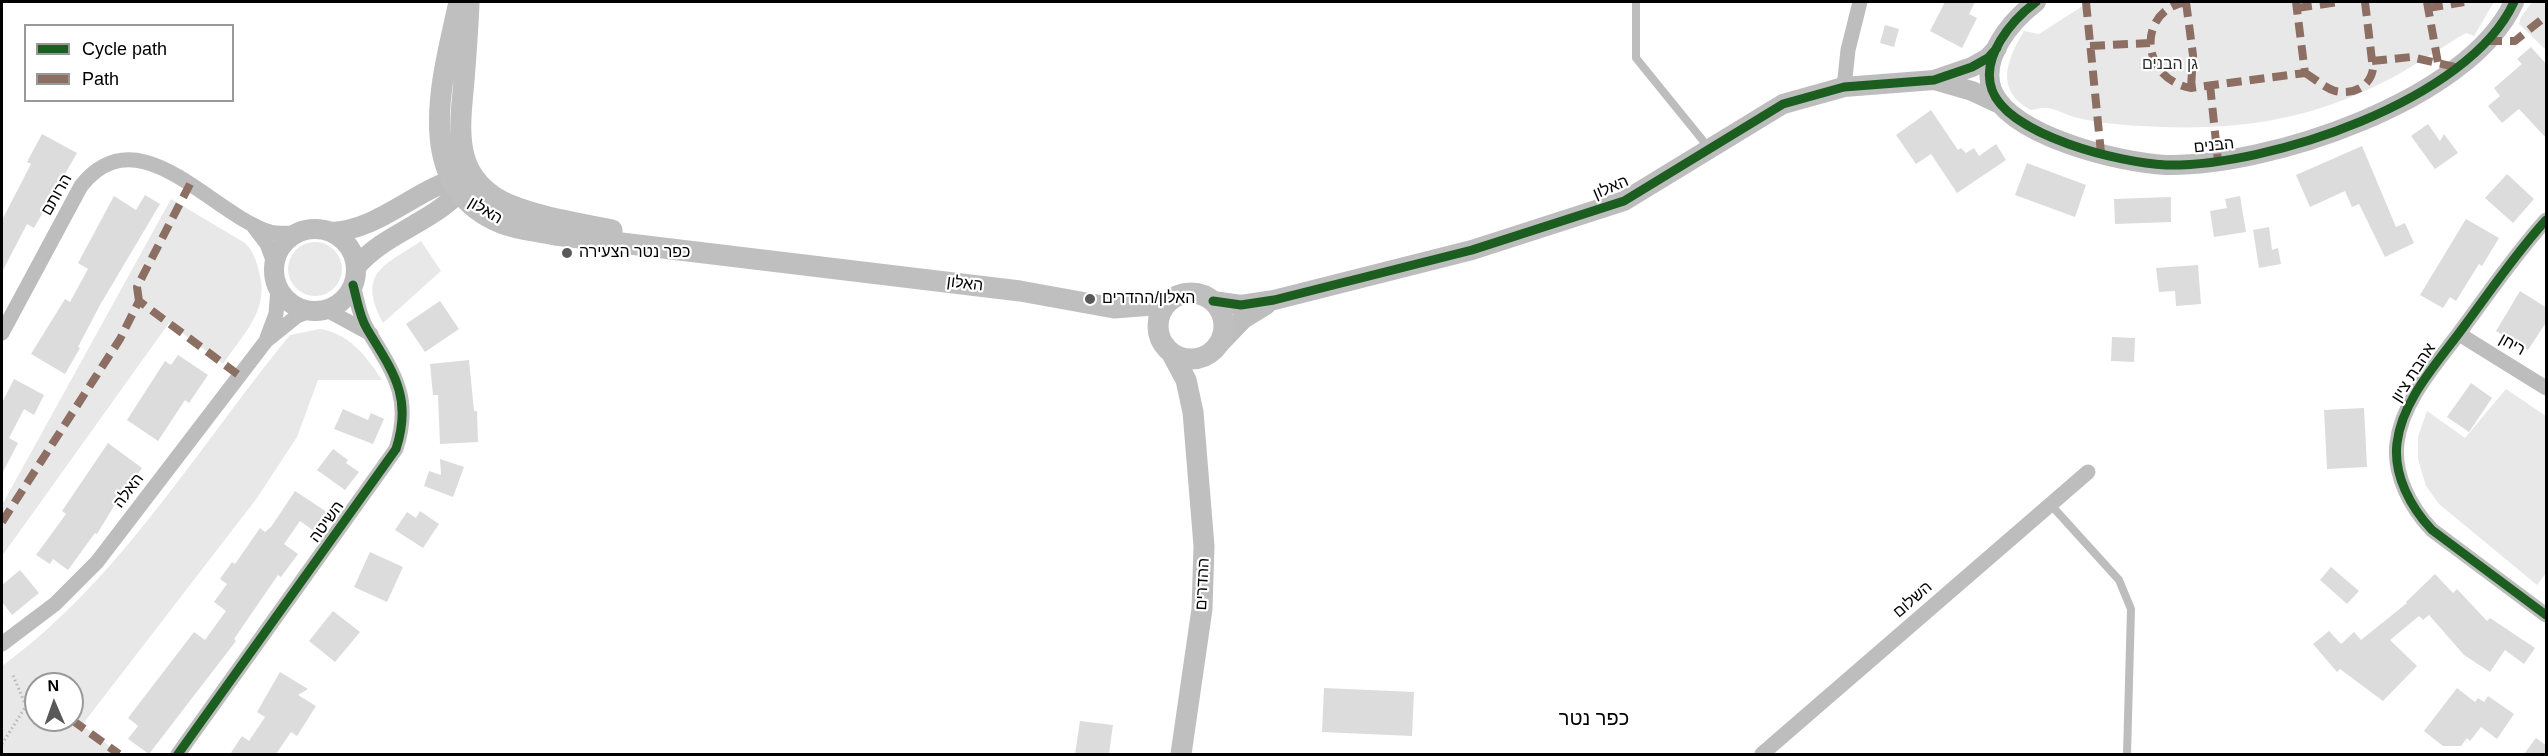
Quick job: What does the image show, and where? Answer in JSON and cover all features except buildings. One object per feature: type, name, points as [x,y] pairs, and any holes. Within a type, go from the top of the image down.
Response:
[{"type":"main road","points":[[455,187],[441,148],[441,101],[459,2]]},
{"type":"main road","name":"האלון","points":[[469,2],[459,134],[460,147],[472,174],[485,189],[512,206],[709,253]]},
{"type":"main road","name":"האלון","points":[[455,187],[485,214],[519,228],[590,240],[1020,291],[1113,308],[1166,304]]},
{"type":"main road","points":[[1195,293],[1213,301],[1222,315],[1224,328],[1215,348],[1192,359],[1171,352],[1159,334],[1158,323],[1166,304],[1184,294],[1195,293]]},
{"type":"main road","name":"האלון","points":[[1113,308],[1159,334]]},
{"type":"main road","name":"ההדרים","points":[[1192,412],[1202,371],[1215,348]]},
{"type":"main road","name":"ההדרים","points":[[1171,352],[1186,380],[1203,507],[1204,578],[1181,754]]},
{"type":"street","points":[[1844,87],[1848,50],[1860,2]]},
{"type":"street","name":"הבנים","points":[[2036,2],[2015,21],[1997,48],[1990,79],[1992,89],[2002,105],[2026,124],[2046,135],[2123,159],[2164,165],[2239,159],[2306,142],[2382,112],[2414,95],[2483,46],[2493,35],[2514,2]]},
{"type":"street","name":"האלון","points":[[1213,301],[1242,305],[1274,300],[1472,250],[1624,201],[1783,104],[1844,87],[1934,80],[1972,68],[1988,58],[1997,48]]},
{"type":"street","name":"האלון","points":[[1934,80],[1971,91],[2002,105]]},
{"type":"street","name":"הרותם","points":[[2,333],[81,186],[91,174],[104,165],[132,159],[164,168],[252,225],[278,234],[297,233]]},
{"type":"street","points":[[371,334],[317,310],[290,303],[275,282],[274,263],[282,244],[297,233],[315,229],[331,232],[364,225],[455,187],[472,174]]},
{"type":"street","points":[[317,310],[343,300],[355,276],[380,244],[448,205],[455,187]]},
{"type":"street","name":"אהבת ציון","points":[[2547,220],[2514,259],[2418,390],[2400,427],[2397,460],[2409,501],[2432,530],[2547,615]]},
{"type":"street","name":"הרותם","points":[[252,225],[267,244],[274,263]]},
{"type":"street","points":[[331,232],[348,244],[355,276]]},
{"type":"street","name":"השיטה","points":[[178,754],[396,449],[403,413],[401,393],[395,375],[361,316],[355,276]]},
{"type":"street","name":"האלה","points":[[266,341],[276,314],[278,288]]},
{"type":"street","name":"האלון","points":[[1215,348],[1243,319],[1274,300]]},
{"type":"street","name":"האלה","points":[[2,644],[54,604],[97,562],[266,341],[297,316],[317,310]]},
{"type":"street","name":"ריחן","points":[[2459,334],[2547,388]]},
{"type":"street","name":"השלום","points":[[1762,754],[2088,472]]},
{"type":"lane","points":[[1636,2],[1636,58],[1710,149]]},
{"type":"lane","points":[[2051,505],[2119,580],[2131,609],[2127,754]]},
{"type":"path","points":[[2,744],[26,706],[12,673]]},
{"type":"green space","name":"גן הבנים","points":[[2089,2],[2494,2],[2474,36],[2466,33],[2392,77],[2339,102],[2312,111],[2257,123],[2171,127],[2093,121],[2050,108],[2031,110],[2019,102],[2012,93],[2007,74],[2009,63],[2024,31],[2039,34]]},
{"type":"green space","points":[[2532,2],[2546,2],[2546,50],[2519,24],[2521,17]]},
{"type":"green space","points":[[171,199],[245,243],[251,250],[257,264],[261,286],[261,298],[253,321],[223,364],[169,323],[2,556],[2,505]]},
{"type":"green space","points":[[421,241],[441,271],[383,323],[372,293],[373,282],[385,265]]},
{"type":"green space","points":[[310,242],[320,242],[330,246],[338,254],[342,269],[338,284],[330,292],[320,296],[310,296],[300,292],[292,284],[288,274],[288,264],[292,254],[300,246]]},
{"type":"green space","points":[[320,329],[340,335],[356,347],[382,380],[318,380],[297,437],[257,498],[84,722],[84,672],[24,672],[24,732],[84,732],[84,727],[120,754],[2,754],[2,666],[44,632],[84,594],[121,553],[290,335]]},
{"type":"green space","points":[[2506,389],[2546,416],[2546,573],[2537,585],[2439,504],[2426,486],[2418,459],[2418,437],[2427,411],[2465,438]]},
{"type":"marked path","points":[[2086,2],[2101,153]]},
{"type":"marked path","points":[[2186,2],[2170,8],[2159,18],[2152,31],[2151,45],[2154,59],[2162,72],[2174,82],[2191,88],[2305,73],[2296,2]]},
{"type":"marked path","points":[[2186,2],[2193,55],[2191,88]]},
{"type":"marked path","points":[[2297,8],[2339,2]]},
{"type":"marked path","points":[[2305,73],[2327,88],[2342,92],[2354,91],[2368,81],[2373,69],[2365,2]]},
{"type":"marked path","points":[[2427,2],[2438,63]]},
{"type":"marked path","points":[[2428,8],[2464,2]]},
{"type":"marked path","points":[[2487,41],[2515,41],[2546,16]]},
{"type":"marked path","points":[[2090,46],[2150,43]]},
{"type":"marked path","points":[[2372,61],[2411,57],[2455,67]]},
{"type":"marked path","points":[[2210,85],[2218,161]]},
{"type":"marked path","points":[[139,301],[137,287],[190,184]]},
{"type":"marked path","points":[[2,522],[120,339],[139,301],[240,376]]},
{"type":"marked path","points":[[84,729],[119,754]]},
{"type":"cycle path","points":[[2036,2],[2008,29],[1994,52],[1989,77],[1992,90],[2003,106],[2020,121],[2068,144],[2122,159],[2166,165],[2208,163],[2257,154],[2309,140],[2361,121],[2411,98],[2455,70],[2490,38],[2514,2]]},
{"type":"cycle path","points":[[1213,301],[1241,305],[1274,300],[1472,250],[1624,201],[1783,104],[1844,87],[1934,80],[1972,67],[1988,58],[1997,48]]},
{"type":"cycle path","points":[[2546,220],[2514,258],[2414,396],[2400,427],[2396,455],[2405,490],[2417,512],[2432,530],[2546,615]]},
{"type":"cycle path","points":[[178,754],[396,449],[401,431],[402,414],[398,386],[364,324],[353,285]]},
{"type":"place","name":"כפר נטר הצעירה","points":[[567,253]]},
{"type":"place","name":"האלון/ההדרים","points":[[1090,299]]},
{"type":"district","name":"כפר נטר","points":[[1594,719]]}]
